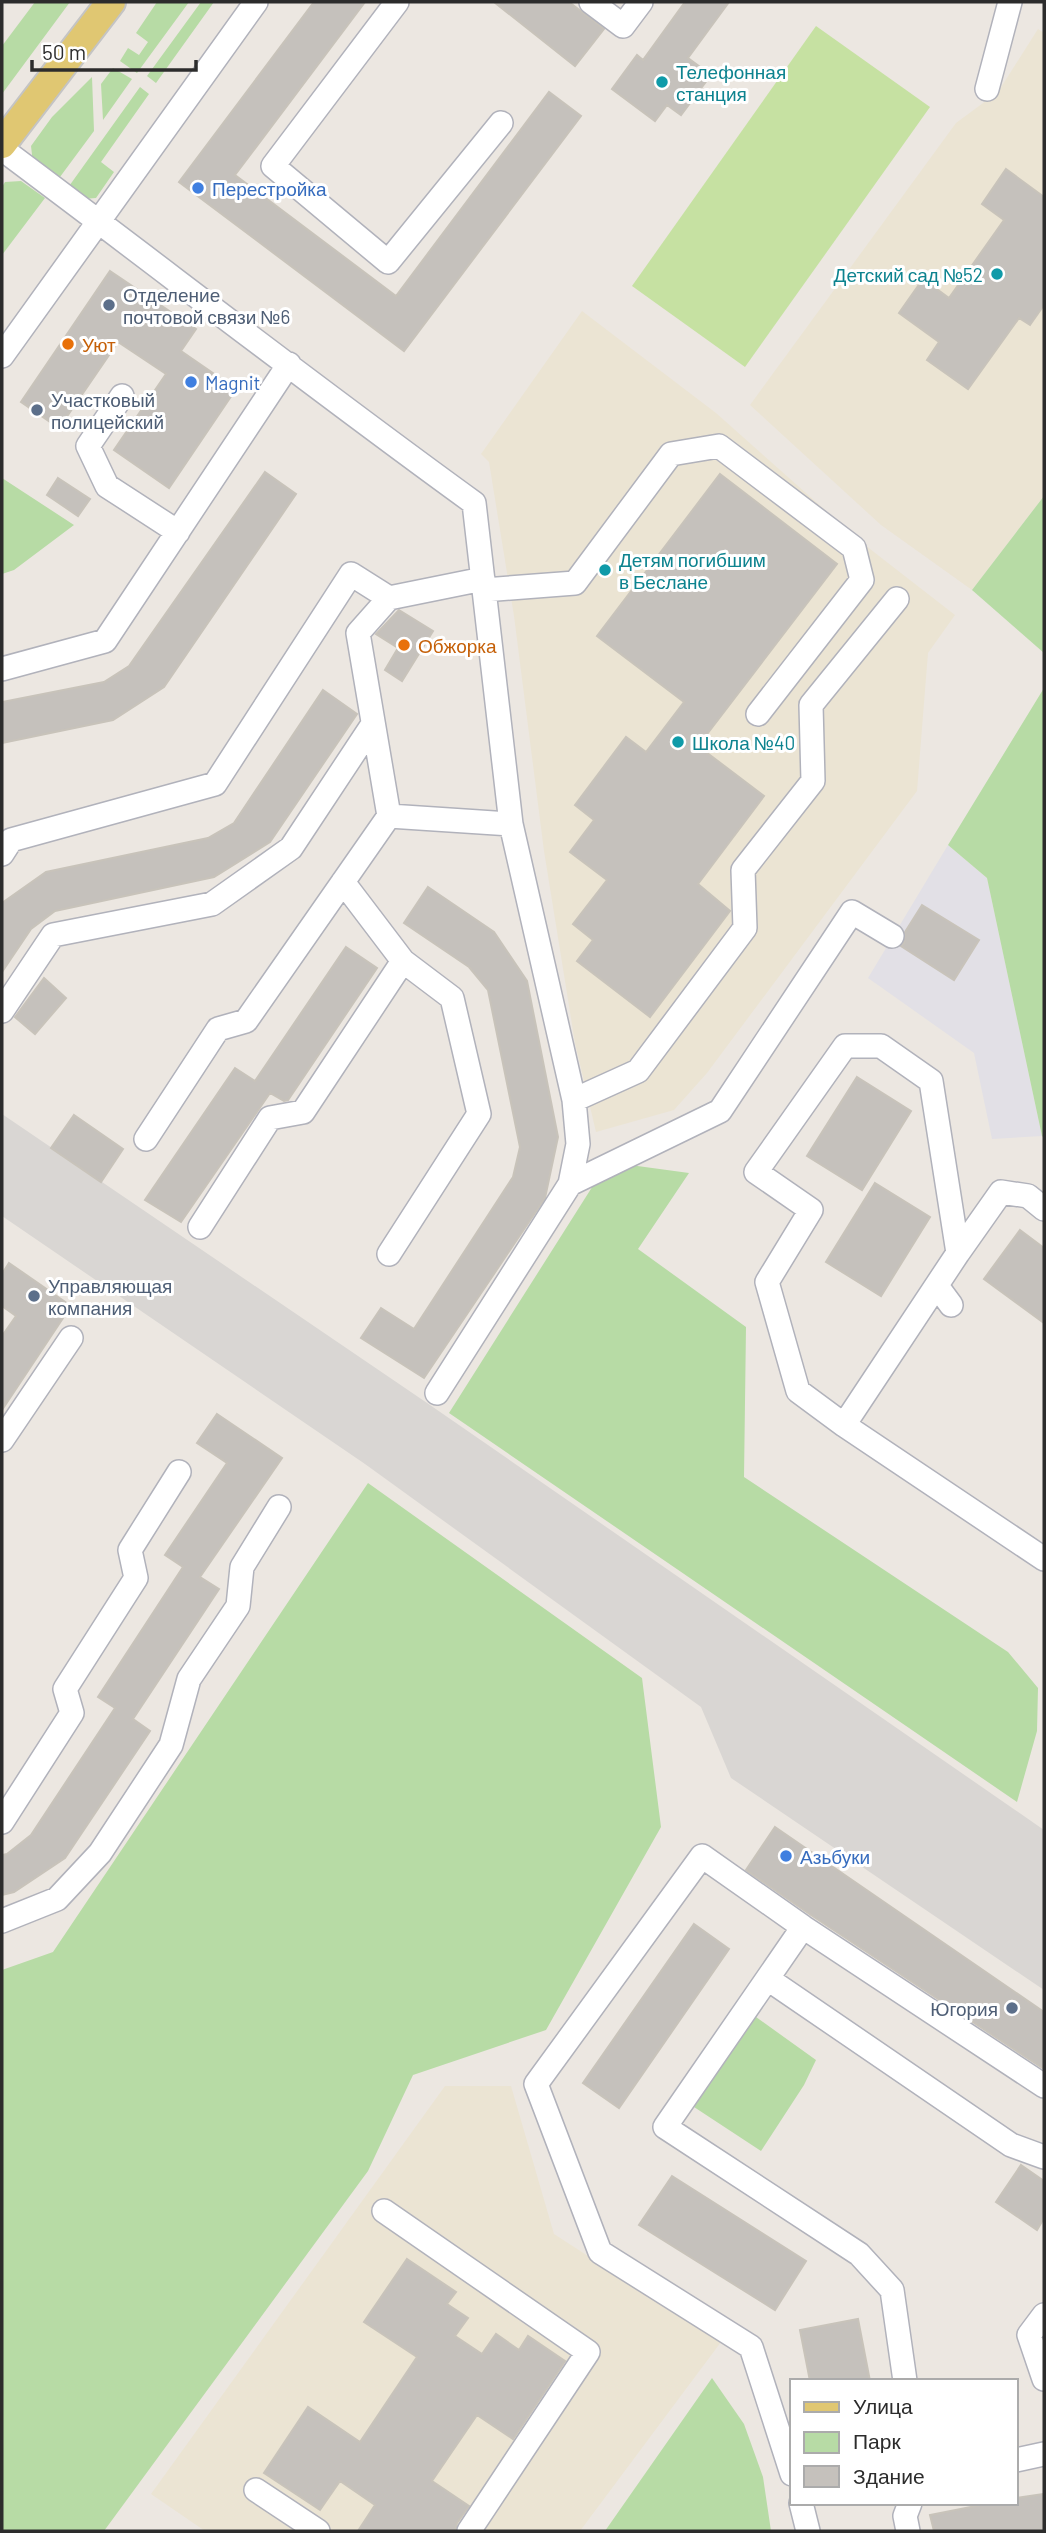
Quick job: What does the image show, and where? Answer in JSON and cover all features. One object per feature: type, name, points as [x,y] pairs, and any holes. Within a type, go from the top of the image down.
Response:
[{"type":"main road","points":[[2,146],[111,2]]},
{"type":"street","points":[[2,356],[256,2]]},
{"type":"street","points":[[397,2],[273,166],[388,261],[501,122]]},
{"type":"street","points":[[591,2],[623,26],[641,2]]},
{"type":"street","points":[[986,89],[1010,2]]},
{"type":"street","points":[[2,146],[354,416],[474,503],[511,824],[574,1100],[578,1144],[570,1184],[437,1393]]},
{"type":"street","points":[[2,669],[105,641],[289,364]]},
{"type":"street","points":[[122,396],[88,446],[107,486],[178,532]]},
{"type":"street","points":[[146,1139],[218,1029],[246,1021],[389,816],[358,633],[388,598],[483,584],[575,583],[671,454],[719,446],[855,548],[862,580],[758,714]]},
{"type":"street","points":[[2,853],[11,840],[215,784],[351,574],[388,598]]},
{"type":"street","points":[[574,1100],[638,1071],[745,928],[743,870],[813,781],[811,705],[897,599]]},
{"type":"street","points":[[2,1011],[53,935],[212,904],[291,848],[373,724]]},
{"type":"street","points":[[389,816],[511,824]]},
{"type":"street","points":[[343,882],[403,961],[452,998],[479,1114],[389,1254]]},
{"type":"street","points":[[570,1184],[720,1111],[852,912],[892,936]]},
{"type":"street","points":[[200,1227],[270,1118],[303,1112],[403,961]]},
{"type":"street","points":[[958,1254],[931,1081],[881,1046],[845,1046],[756,1172],[811,1210],[767,1282],[798,1391],[844,1425],[1044,1559]]},
{"type":"street","points":[[844,1425],[1001,1192],[1028,1196],[1044,1209]]},
{"type":"street","points":[[937,1286],[951,1305]]},
{"type":"street","points":[[2,1440],[71,1338]]},
{"type":"street","points":[[2,1822],[72,1713],[65,1689],[136,1578],[130,1550],[179,1472]]},
{"type":"street","points":[[2,1921],[57,1899],[100,1853],[171,1745],[189,1679],[238,1606],[242,1567],[279,1507]]},
{"type":"street","points":[[790,2468],[751,2347],[600,2252],[536,2084],[702,1856],[803,1927],[1044,2086]]},
{"type":"street","points":[[803,1927],[665,2127],[859,2254],[892,2290],[905,2379]]},
{"type":"street","points":[[768,1979],[1011,2145],[1044,2157]]},
{"type":"street","points":[[384,2211],[588,2351],[469,2531]]},
{"type":"street","points":[[1044,2315],[1029,2335],[1044,2379]]},
{"type":"street","points":[[1018,2460],[1044,2454]]},
{"type":"street","points":[[256,2490],[317,2531]]},
{"type":"street","points":[[802,2505],[808,2531]]},
{"type":"street","points":[[908,2531],[905,2516],[909,2505]]},
{"type":"shaded area","points":[[1038,29],[1044,33],[1044,496],[972,590],[881,525],[750,405],[956,123],[998,92]]},
{"type":"shaded area","points":[[582,311],[716,413],[861,542],[955,615],[928,653],[917,791],[707,1073],[674,1110],[596,1132],[575,1043],[544,851],[514,616],[489,462],[481,454]]},
{"type":"shaded area","points":[[948,845],[987,878],[1042,1136],[992,1139],[974,1053],[868,978]]},
{"type":"shaded area","points":[[2,1114],[430,1405],[1044,1830],[1044,1990],[731,1778],[701,1707],[365,1464],[2,1216]]},
{"type":"shaded area","points":[[445,2086],[511,2086],[554,2234],[721,2342],[580,2531],[205,2531],[151,2494]]},
{"type":"green space","points":[[35,2],[70,2],[2,94],[2,46]]},
{"type":"green space","points":[[157,2],[189,2],[137,73],[120,61],[128,48],[139,55],[148,42],[136,33]]},
{"type":"green space","points":[[201,2],[214,2],[156,83],[147,76]]},
{"type":"green space","points":[[816,26],[930,107],[745,367],[632,286]]},
{"type":"green space","points":[[113,68],[132,79],[103,120],[101,84]]},
{"type":"green space","points":[[92,77],[94,131],[57,181],[33,163],[31,146],[52,117]]},
{"type":"green space","points":[[140,87],[149,94],[101,162],[114,172],[96,198],[83,199],[67,189]]},
{"type":"green space","points":[[21,181],[45,198],[2,255],[2,187],[5,182]]},
{"type":"green space","points":[[2,478],[74,525],[14,570],[2,574]]},
{"type":"green space","points":[[1044,496],[1044,653],[972,590]]},
{"type":"green space","points":[[1044,688],[1044,1138],[987,878],[948,845]]},
{"type":"green space","points":[[608,1162],[689,1173],[638,1249],[746,1327],[744,1477],[1008,1652],[1038,1688],[1037,1731],[1017,1802],[449,1413]]},
{"type":"green space","points":[[368,1483],[642,1678],[661,1827],[546,2030],[413,2075],[368,2171],[104,2531],[2,2531],[2,1970],[53,1952]]},
{"type":"green space","points":[[756,2017],[816,2060],[804,2085],[761,2151],[694,2107]]},
{"type":"green space","points":[[712,2378],[744,2424],[763,2477],[771,2531],[605,2531]]},
{"type":"building","points":[[314,2],[365,2],[235,175],[396,296],[549,92],[581,116],[404,351],[179,182]]},
{"type":"building","points":[[494,2],[569,2],[604,29],[575,66]]},
{"type":"building","points":[[685,2],[729,2],[688,58],[711,75],[681,115],[667,105],[655,121],[612,89],[637,55],[643,60]]},
{"type":"building","name":"Детский сад №52","points":[[1006,169],[1044,197],[1044,305],[1030,325],[1019,318],[968,389],[927,360],[939,342],[899,313],[923,279],[949,298],[1004,220],[982,204]]},
{"type":"building","points":[[110,271],[196,329],[181,351],[236,389],[169,488],[114,450],[166,374],[118,342],[59,428],[21,402]]},
{"type":"building","points":[[265,472],[296,494],[164,687],[113,720],[2,743],[2,702],[104,682],[129,666]]},
{"type":"building","name":"Школа №40","points":[[720,474],[837,564],[698,746],[764,796],[698,884],[730,911],[650,1017],[577,961],[593,940],[573,924],[607,880],[570,852],[594,820],[575,805],[626,737],[646,752],[684,702],[597,636]]},
{"type":"building","points":[[58,478],[90,499],[78,516],[47,495]]},
{"type":"building","points":[[399,610],[433,631],[402,681],[385,670],[398,648],[376,634]]},
{"type":"building","points":[[323,690],[357,714],[270,842],[214,877],[55,911],[31,929],[2,972],[2,903],[46,872],[208,838],[234,823]]},
{"type":"building","points":[[428,887],[494,932],[527,981],[558,1137],[545,1198],[424,1378],[361,1338],[381,1308],[414,1329],[513,1177],[520,1147],[488,990],[469,967],[404,923]]},
{"type":"building","points":[[922,905],[979,940],[954,980],[901,946],[905,932]]},
{"type":"building","points":[[346,947],[377,968],[288,1100],[284,1101],[270,1093],[181,1222],[145,1200],[235,1068],[255,1081]]},
{"type":"building","points":[[44,978],[66,998],[35,1034],[15,1017]]},
{"type":"building","points":[[857,1077],[911,1111],[862,1190],[807,1156]]},
{"type":"building","points":[[74,1115],[123,1149],[101,1182],[51,1148]]},
{"type":"building","points":[[875,1183],[930,1217],[881,1296],[826,1262]]},
{"type":"building","points":[[1020,1230],[1044,1248],[1044,1323],[984,1279]]},
{"type":"building","points":[[9,1263],[71,1306],[2,1410],[2,1336],[16,1316],[2,1306],[2,1274]]},
{"type":"building","points":[[217,1414],[282,1458],[200,1577],[219,1589],[133,1719],[150,1731],[65,1858],[14,1892],[2,1895],[2,1855],[31,1835],[115,1708],[98,1697],[183,1567],[165,1555],[227,1463],[197,1443]]},
{"type":"building","points":[[775,1827],[1044,2012],[1044,2069],[746,1870]]},
{"type":"building","points":[[694,1924],[729,1949],[619,2108],[583,2083]]},
{"type":"building","points":[[1021,2165],[1044,2181],[1044,2218],[1037,2230],[996,2202]]},
{"type":"building","points":[[672,2176],[806,2261],[775,2310],[639,2225]]},
{"type":"building","points":[[407,2259],[456,2292],[447,2304],[468,2318],[455,2336],[482,2354],[496,2334],[519,2350],[528,2336],[565,2361],[513,2439],[477,2415],[432,2481],[469,2506],[457,2523],[455,2531],[358,2531],[375,2505],[340,2481],[320,2510],[264,2473],[308,2407],[360,2442],[417,2357],[364,2322]]},
{"type":"building","points":[[858,2319],[870,2379],[810,2379],[800,2330]]},
{"type":"building","points":[[1044,2494],[1044,2531],[934,2531],[930,2515],[981,2505],[1018,2505],[1018,2498]]},
{"type":"place","name":"Телефонная станция","points":[[662,82]]},
{"type":"place","name":"Перестройка","points":[[198,188]]},
{"type":"place","name":"Детский сад №52","points":[[997,274]]},
{"type":"place","name":"Отделение почтовой связи №6","points":[[109,305]]},
{"type":"place","name":"Уют","points":[[68,344]]},
{"type":"place","name":"Magnit","points":[[191,382]]},
{"type":"place","name":"Участковый полицейский","points":[[37,410]]},
{"type":"place","name":"Детям погибшим в Беслане","points":[[605,570]]},
{"type":"place","name":"Обжорка","points":[[404,645]]},
{"type":"place","name":"Школа №40","points":[[678,742]]},
{"type":"place","name":"Управляющая компания","points":[[34,1296]]},
{"type":"place","name":"Азьбуки","points":[[786,1856]]},
{"type":"place","name":"Югория","points":[[1012,2008]]}]
